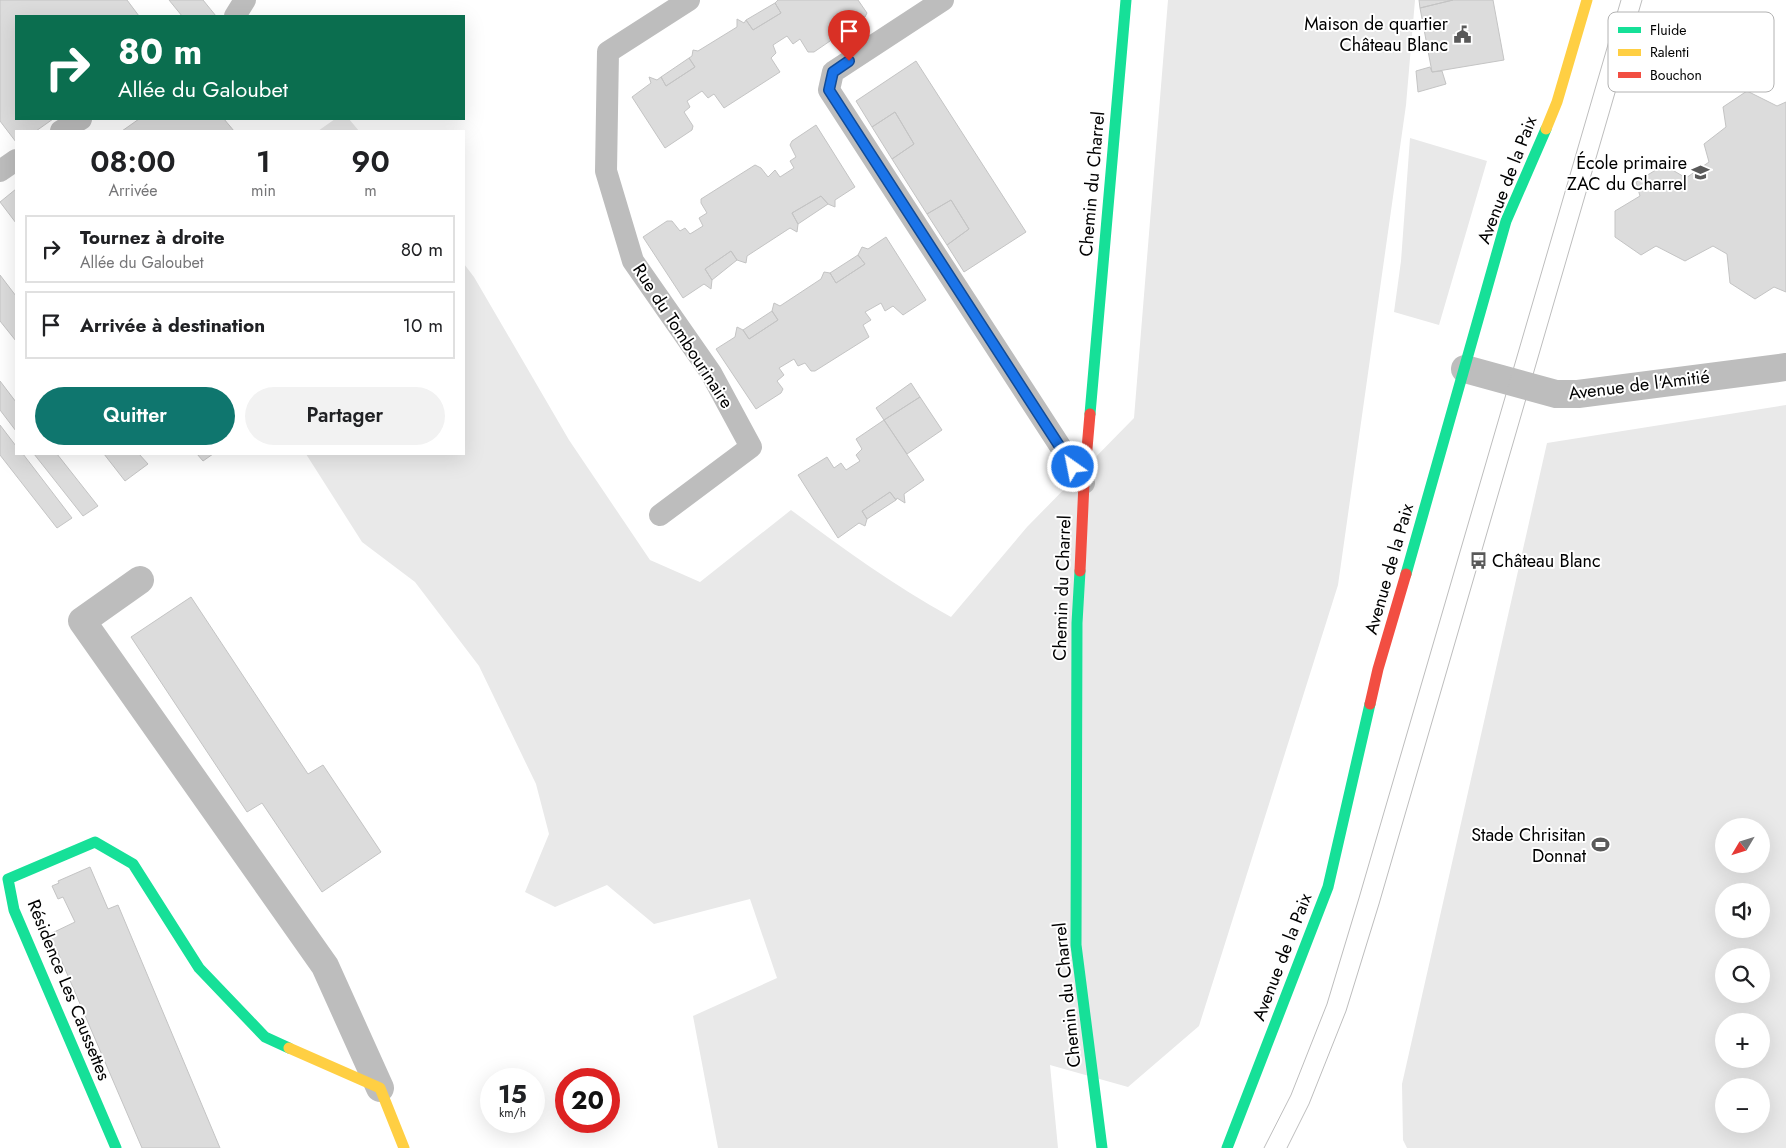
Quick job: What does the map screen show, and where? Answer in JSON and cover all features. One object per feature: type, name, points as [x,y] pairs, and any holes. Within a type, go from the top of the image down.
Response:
[{"type":"street","name":"Chemin du Charrel","points":[[1102,1148],[1076,946],[1077,623],[1084,483],[1126,0]]},
{"type":"street","name":"Avenue de la Paix","points":[[1227,1148],[1328,887],[1378,669],[1506,221],[1557,102],[1587,0]]},
{"type":"street","name":"Avenue de l'Amitié","points":[[1465,369],[1556,394],[1578,394],[1786,367]]},
{"type":"street","points":[[140,580],[82,621],[325,966],[380,1088],[404,1148]]},
{"type":"street","name":"Résidence Les Caussettes","points":[[116,1148],[14,910],[8,879],[94,842],[133,864],[199,968],[265,1037],[380,1088]]},
{"type":"lane","points":[[236,15],[245,0]]},
{"type":"lane","name":"Rue du Tombourinaire","points":[[660,515],[751,447],[711,373],[633,261],[606,172],[608,52],[689,0]]},
{"type":"lane","points":[[943,0],[833,72],[829,90],[1084,483]]},
{"type":"lane","points":[[63,130],[79,120]]},
{"type":"lane","points":[[0,171],[15,161]]},
{"type":"shaded area","points":[[1168,0],[1415,0],[1406,105],[1338,585],[1199,1026],[1128,1087],[1050,1065],[1058,1148],[718,1148],[693,1016],[777,978],[750,899],[654,924],[607,885],[555,907],[525,892],[549,834],[536,784],[479,666],[415,582],[362,542],[307,455],[465,455],[465,265],[474,277],[569,440],[650,560],[700,582],[791,510],[889,580],[951,617],[1027,527],[1134,418]]},
{"type":"shaded area","points":[[334,120],[350,120],[358,130],[319,130]]},
{"type":"shaded area","points":[[1410,138],[1487,161],[1439,325],[1394,312],[1401,261]]},
{"type":"shaded area","name":"Stade Chrisitan Donnat","points":[[1786,405],[1786,1148],[1407,1148],[1403,1140],[1402,1084],[1547,443]]},
{"type":"building","points":[[0,0],[127,0],[138,15],[15,15],[15,120],[52,120],[37,130],[15,130],[15,141],[0,121]]},
{"type":"building","points":[[169,0],[203,0],[215,15],[181,15]]},
{"type":"building","points":[[778,0],[858,0],[867,13],[865,17],[814,52],[808,52],[800,39],[793,44],[787,36],[773,45],[776,53],[771,58],[780,72],[724,108],[714,94],[708,98],[702,91],[687,101],[690,107],[684,112],[693,126],[692,130],[665,148],[632,97],[651,83],[649,77],[657,80],[661,77],[666,86],[695,67],[689,58],[692,56],[693,50],[698,51],[737,27],[737,19],[744,23],[746,20],[753,30],[781,13],[775,3]]},
{"type":"building","points":[[1419,0],[1453,0],[1420,8]]},
{"type":"building","name":"Maison de quartier Château Blanc","points":[[1453,0],[1493,0],[1504,60],[1432,72],[1420,8]]},
{"type":"building","points":[[775,3],[781,13],[753,30],[746,20]]},
{"type":"building","points":[[689,58],[695,67],[666,86],[661,77]]},
{"type":"building","points":[[916,61],[1026,232],[964,272],[947,245],[969,229],[951,200],[927,214],[892,159],[914,144],[895,112],[872,127],[856,101]]},
{"type":"building","points":[[1430,67],[1432,72],[1442,71],[1446,84],[1418,92],[1416,71]]},
{"type":"building","points":[[1746,92],[1777,106],[1786,102],[1786,292],[1774,287],[1755,299],[1730,283],[1727,254],[1713,246],[1685,261],[1656,246],[1641,255],[1615,237],[1615,211],[1640,196],[1636,182],[1664,165],[1686,178],[1709,162],[1704,144],[1726,127],[1723,107]]},
{"type":"building","points":[[895,112],[914,144],[892,159],[872,127]]},
{"type":"building","points":[[138,120],[225,120],[233,130],[123,130]]},
{"type":"building","points":[[816,125],[855,187],[835,200],[835,207],[828,204],[821,196],[792,213],[798,224],[797,232],[790,228],[747,256],[746,263],[737,260],[731,251],[705,269],[712,280],[711,289],[704,284],[683,298],[643,237],[667,221],[672,221],[680,231],[685,228],[690,234],[703,226],[699,218],[707,213],[701,203],[701,199],[755,165],[761,168],[768,177],[775,170],[780,177],[794,168],[790,161],[796,157],[790,145],[792,141]]},
{"type":"building","points":[[15,190],[15,222],[0,202]]},
{"type":"building","points":[[821,196],[828,204],[798,224],[792,213]]},
{"type":"building","points":[[951,200],[969,229],[947,245],[927,214]]},
{"type":"building","points":[[886,237],[926,300],[903,315],[893,306],[885,311],[881,303],[865,312],[871,320],[863,325],[869,337],[815,371],[811,371],[805,363],[798,366],[794,359],[779,368],[784,375],[777,381],[783,389],[781,393],[756,409],[716,349],[735,337],[737,327],[743,330],[749,339],[778,320],[772,311],[774,303],[780,306],[821,279],[824,272],[830,273],[836,283],[865,264],[858,255],[862,247],[868,249]]},
{"type":"building","points":[[731,251],[737,260],[712,280],[705,269]]},
{"type":"building","points":[[858,255],[865,264],[836,283],[830,273]]},
{"type":"building","points":[[0,275],[15,295],[15,340],[0,321]]},
{"type":"building","points":[[772,311],[778,320],[749,339],[743,330]]},
{"type":"building","points":[[0,381],[15,401],[15,430],[0,410]]},
{"type":"building","points":[[911,383],[920,397],[884,420],[876,408]]},
{"type":"building","points":[[920,397],[942,430],[907,454],[884,420]]},
{"type":"building","points":[[884,420],[924,480],[904,494],[905,503],[897,498],[896,500],[890,492],[862,511],[867,519],[865,526],[859,523],[838,538],[798,475],[827,457],[834,468],[841,463],[846,470],[860,461],[856,455],[862,449],[856,439]]},
{"type":"building","points":[[0,425],[15,445],[15,455],[24,455],[72,518],[57,528],[0,455]]},
{"type":"building","points":[[35,455],[58,455],[98,506],[83,516]]},
{"type":"building","points":[[105,455],[140,455],[148,464],[125,481]]},
{"type":"building","points":[[198,455],[212,455],[203,461]]},
{"type":"building","points":[[890,492],[896,500],[867,519],[862,511]]},
{"type":"building","points":[[191,597],[308,774],[323,765],[381,852],[322,892],[262,803],[247,812],[131,637]]},
{"type":"building","points":[[90,867],[108,909],[118,905],[220,1148],[142,1148],[50,934],[75,922],[63,897],[58,899],[52,886],[59,883],[58,881]]},
{"type":"tram line","points":[[1617,12],[1621,0]]},
{"type":"tram line","points":[[1639,12],[1642,0]]},
{"type":"tram line","points":[[1264,1148],[1291,1095],[1327,1004],[1608,45]]},
{"type":"tram line","points":[[1287,1148],[1309,1104],[1346,1011],[1379,904],[1615,92]]},
{"type":"traffic: fast","points":[[1090,414],[1126,0]]},
{"type":"traffic: fast","points":[[1406,574],[1506,221],[1546,129]]},
{"type":"traffic: fast","points":[[1080,571],[1077,623],[1076,945],[1102,1148]]},
{"type":"traffic: fast","points":[[1227,1148],[1328,887],[1370,704]]},
{"type":"traffic: fast","points":[[116,1148],[14,910],[8,879],[95,842],[133,864],[199,968],[265,1037],[289,1048]]},
{"type":"traffic: slow","points":[[1546,129],[1557,102],[1587,0]]},
{"type":"traffic: slow","points":[[289,1048],[380,1088],[404,1148]]},
{"type":"traffic: jam","points":[[1080,571],[1084,483],[1090,414]]},
{"type":"traffic: jam","points":[[1370,704],[1378,669],[1406,574]]},
{"type":"place","name":"Maison de quartier Château Blanc","points":[[1462,34]]},
{"type":"place","name":"École primaire ZAC du Charrel","points":[[1701,173]]},
{"type":"place","name":"Château Blanc","points":[[1478,561]]},
{"type":"place","name":"Stade Chrisitan Donnat","points":[[1600,845]]},
{"type":"route","points":[[849,61],[833,72],[829,90],[1073,467]]}]
